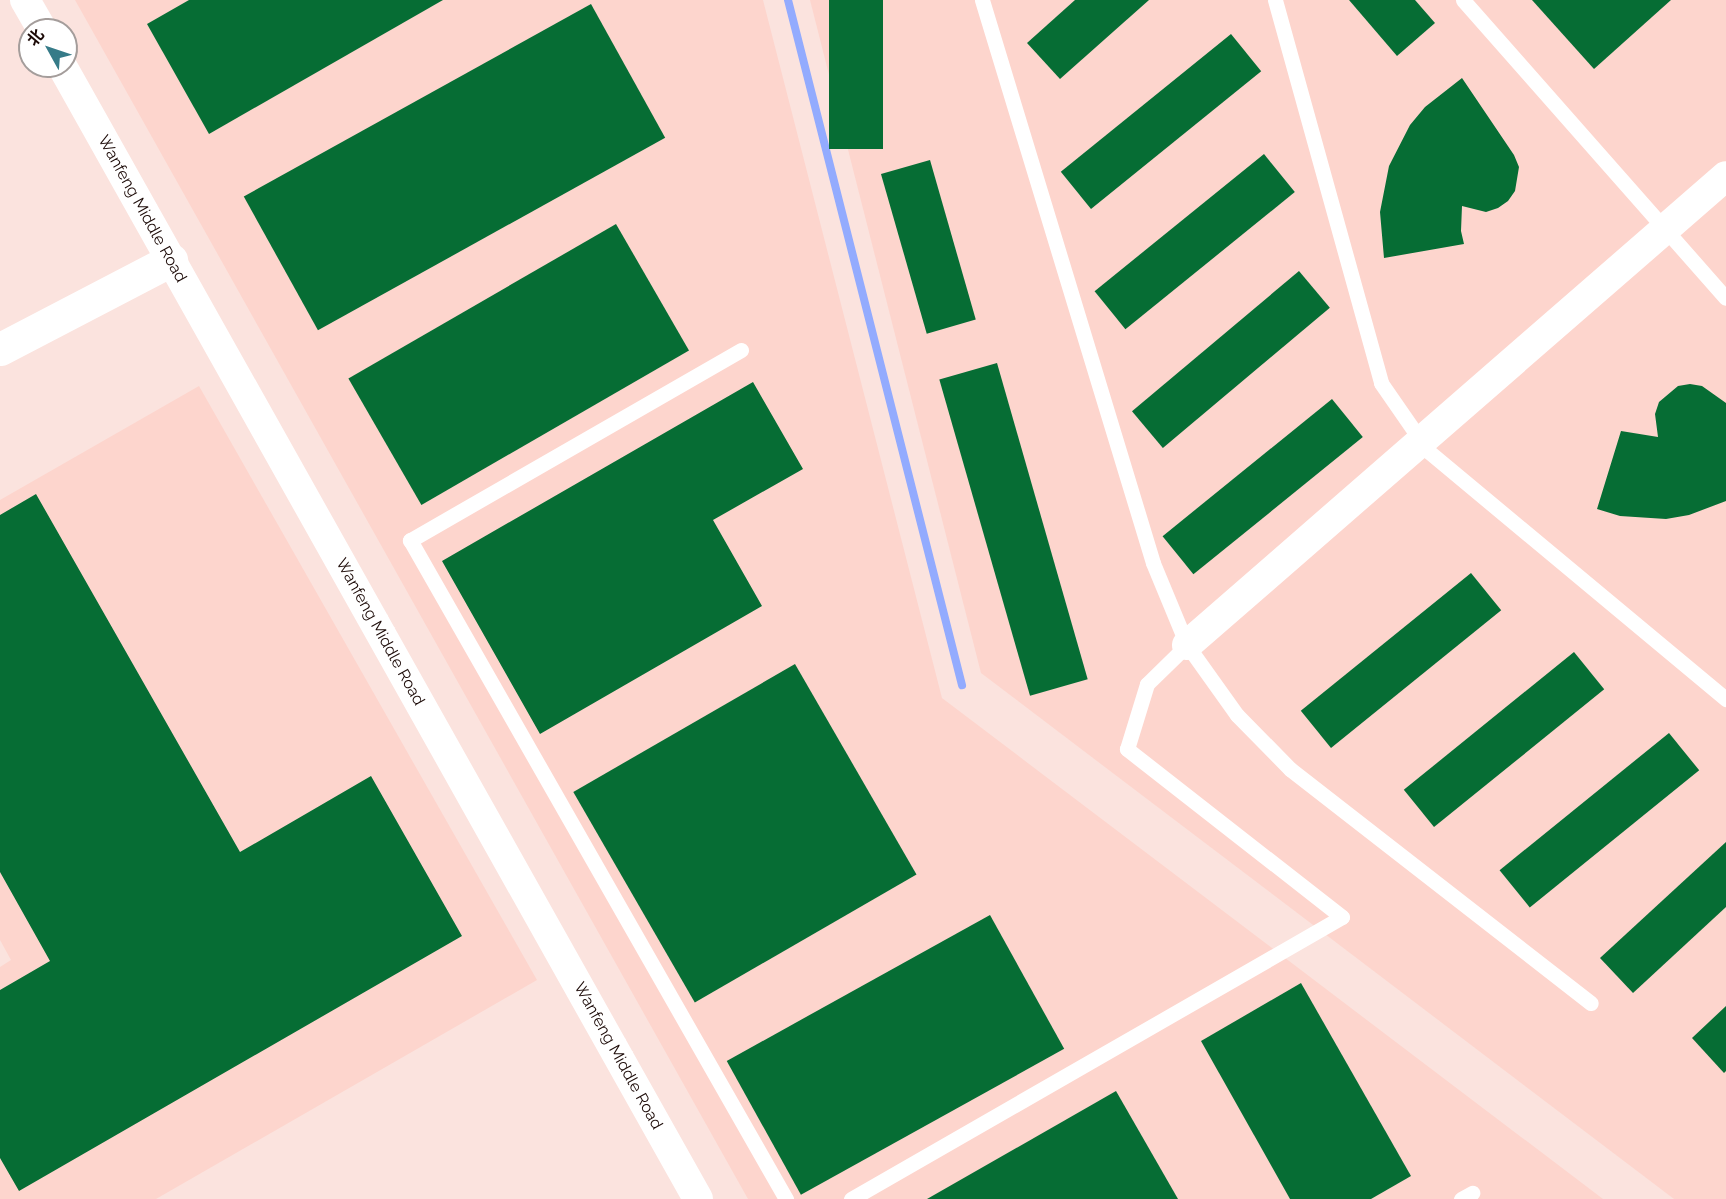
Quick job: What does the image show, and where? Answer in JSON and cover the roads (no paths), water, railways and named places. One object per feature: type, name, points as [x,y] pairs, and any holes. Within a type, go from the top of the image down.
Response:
[{"type":"street","points":[[25,0],[35,18]]},
{"type":"street","name":"Wanfeng Middle Road","points":[[69,78],[698,1199]]},
{"type":"street","points":[[1187,645],[1726,176]]},
{"type":"street","points":[[0,349],[171,260]]},
{"type":"lane","points":[[982,0],[1153,564],[1187,645],[1237,715],[1290,769],[1591,1003]]},
{"type":"lane","points":[[1275,0],[1381,383],[1428,452],[1726,699]]},
{"type":"lane","points":[[1462,0],[1726,298]]},
{"type":"lane","points":[[741,350],[410,540],[786,1199]]},
{"type":"lane","points":[[852,1199],[1342,917],[1127,749],[1147,684],[1187,645]]},
{"type":"waterway","points":[[788,0],[962,685]]}]
